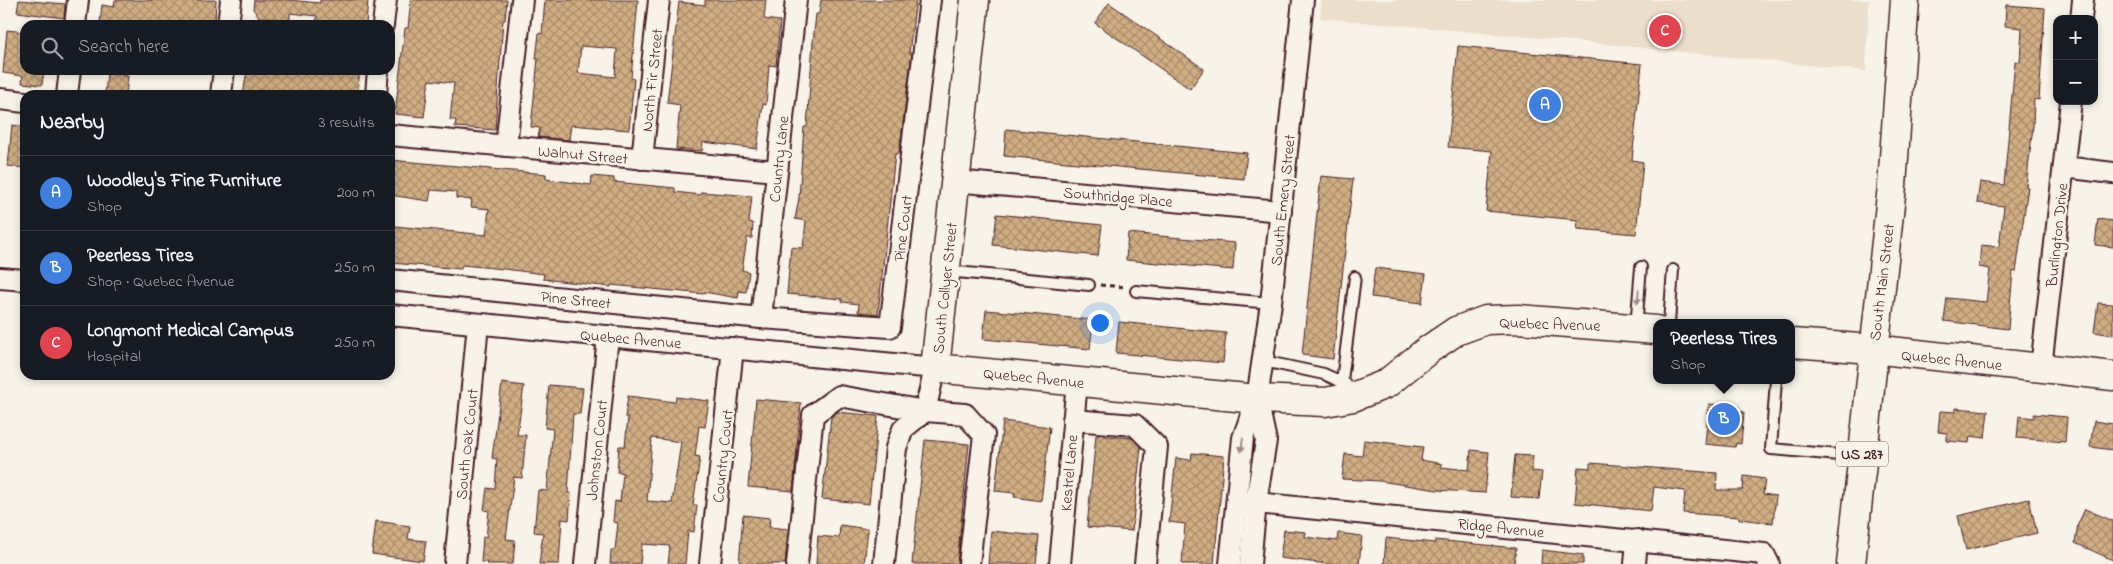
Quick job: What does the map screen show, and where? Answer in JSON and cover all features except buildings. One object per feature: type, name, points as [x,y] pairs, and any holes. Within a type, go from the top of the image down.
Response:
[{"type":"street","points":[[76,20],[78,0]]},
{"type":"street","points":[[229,20],[231,0]]},
{"type":"street","points":[[384,20],[386,0]]},
{"type":"street","points":[[506,146],[522,0]]},
{"type":"street","name":"North Fir Street","points":[[642,159],[659,0]]},
{"type":"street","name":"Country Lane","points":[[762,318],[776,171],[796,0]]},
{"type":"street","name":"Pine Court","points":[[762,318],[890,327],[930,0]]},
{"type":"street","name":"South Collyer Street","points":[[925,411],[935,368],[975,0]]},
{"type":"street","name":"South Emery Street","points":[[1250,564],[1243,438],[1257,399],[1271,303],[1303,0]]},
{"type":"street","name":"South Main Street","points":[[1851,564],[1892,186],[1905,0]]},
{"type":"street","points":[[2081,15],[2083,0]]},
{"type":"street","points":[[68,90],[70,75]]},
{"type":"street","points":[[222,90],[223,75]]},
{"type":"street","points":[[376,90],[378,75]]},
{"type":"street","points":[[0,99],[20,101]]},
{"type":"street","name":"Burlington Drive","points":[[2041,368],[2071,105]]},
{"type":"street","name":"Walnut Street","points":[[395,135],[776,171]]},
{"type":"street","points":[[2064,166],[2113,172]]},
{"type":"street","name":"Southridge Place","points":[[955,181],[1281,211]]},
{"type":"street","points":[[0,278],[20,280]]},
{"type":"street","name":"Pine Street","points":[[395,281],[762,318]]},
{"type":"street","name":"Quebec Avenue","points":[[395,316],[1257,399],[1325,402],[1350,388],[1386,384],[1428,350],[1456,331],[1486,320],[1518,319],[1646,329]]},
{"type":"street","name":"South Oak Court","points":[[455,564],[478,324]]},
{"type":"street","name":"Johnston Court","points":[[585,564],[608,336]]},
{"type":"street","name":"Quebec Avenue","points":[[1795,343],[1873,349],[2113,376]]},
{"type":"street","name":"Country Court","points":[[710,564],[733,348]]},
{"type":"street","name":"Kestrel Lane","points":[[1060,564],[1077,382]]},
{"type":"street","points":[[797,564],[813,415],[839,396],[925,411],[965,414],[984,435],[969,564]]},
{"type":"street","points":[[884,564],[896,448],[903,429],[925,411]]},
{"type":"street","points":[[1073,420],[1135,425],[1157,447],[1145,564]]},
{"type":"street","name":"South Emery Street","points":[[1230,564],[1246,502]]},
{"type":"street","name":"Ridge Avenue","points":[[1246,502],[1637,540],[1767,559]]},
{"type":"street","points":[[1635,564],[1637,540]]},
{"type":"lane","points":[[1641,267],[1646,329]]},
{"type":"lane","points":[[1669,319],[1673,270]]},
{"type":"lane","points":[[946,271],[1092,285]]},
{"type":"lane","points":[[1263,361],[1324,374],[1350,388],[1355,277]]},
{"type":"lane","points":[[1133,289],[1271,303]]},
{"type":"lane","points":[[1776,384],[1771,450],[1862,457]]},
{"type":"path","points":[[1092,285],[1133,289]]},
{"type":"shaded area","points":[[1322,0],[1869,0],[1866,71],[1605,44],[1320,18]]},
{"type":"place","name":"Longmont Medical Campus","points":[[1665,31]]},
{"type":"place","name":"Woodley's Fine Furniture","points":[[1545,105]]},
{"type":"place","name":"Peerless Tires","points":[[1724,419]]}]
